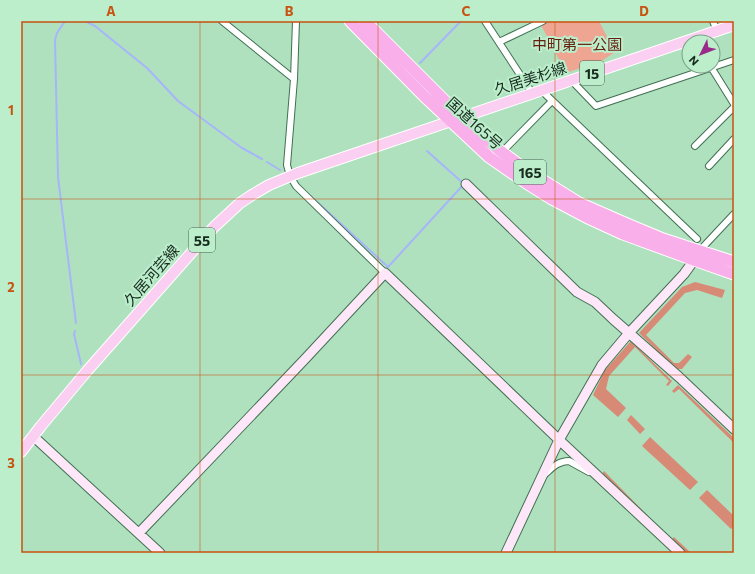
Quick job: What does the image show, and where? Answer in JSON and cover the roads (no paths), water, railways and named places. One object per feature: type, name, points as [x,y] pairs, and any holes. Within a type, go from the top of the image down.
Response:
[{"type":"highway","name":"国道165号","points":[[350,21],[450,121],[489,157],[552,199],[623,234],[697,256],[734,262]]},
{"type":"highway","name":"国道165号","points":[[364,21],[461,118],[526,170],[579,203],[663,239],[734,274]]},
{"type":"main road","name":"久居美杉線","points":[[450,121],[734,25]]},
{"type":"main road","name":"久居河芸線","points":[[21,451],[87,371],[214,227],[240,203],[269,185],[290,176],[450,121]]},
{"type":"street","points":[[222,21],[294,79]]},
{"type":"street","points":[[296,21],[294,79],[287,165],[290,176],[296,186],[559,440],[680,553]]},
{"type":"street","points":[[485,21],[537,92],[552,101],[697,239]]},
{"type":"street","points":[[499,42],[543,21]]},
{"type":"street","points":[[713,21],[717,31]]},
{"type":"street","points":[[721,64],[734,60]]},
{"type":"street","points":[[571,80],[596,106],[690,74]]},
{"type":"street","points":[[715,74],[734,104]]},
{"type":"street","points":[[502,152],[552,101]]},
{"type":"street","points":[[695,146],[734,107]]},
{"type":"street","points":[[709,166],[734,139]]},
{"type":"street","points":[[466,184],[578,292],[595,302],[679,377],[734,429]]},
{"type":"street","points":[[506,553],[559,440],[602,365],[629,333],[684,274],[704,246],[734,214]]},
{"type":"street","points":[[139,534],[305,360],[385,273]]},
{"type":"street","points":[[33,436],[160,553]]},
{"type":"street","points":[[542,477],[561,462],[569,461],[599,477]]},
{"type":"waterway","points":[[65,21],[57,33],[55,40],[58,177],[76,323]]},
{"type":"waterway","points":[[85,21],[95,26],[147,68],[178,101],[242,148],[262,159]]},
{"type":"waterway","points":[[420,63],[461,21]]},
{"type":"waterway","points":[[314,199],[388,267],[464,184],[427,151]]},
{"type":"waterway","points":[[267,162],[280,170]]},
{"type":"waterway","points":[[75,331],[74,334],[81,364]]},
{"type":"park label","name":"中町第一公園","points":[[577,44]]}]
